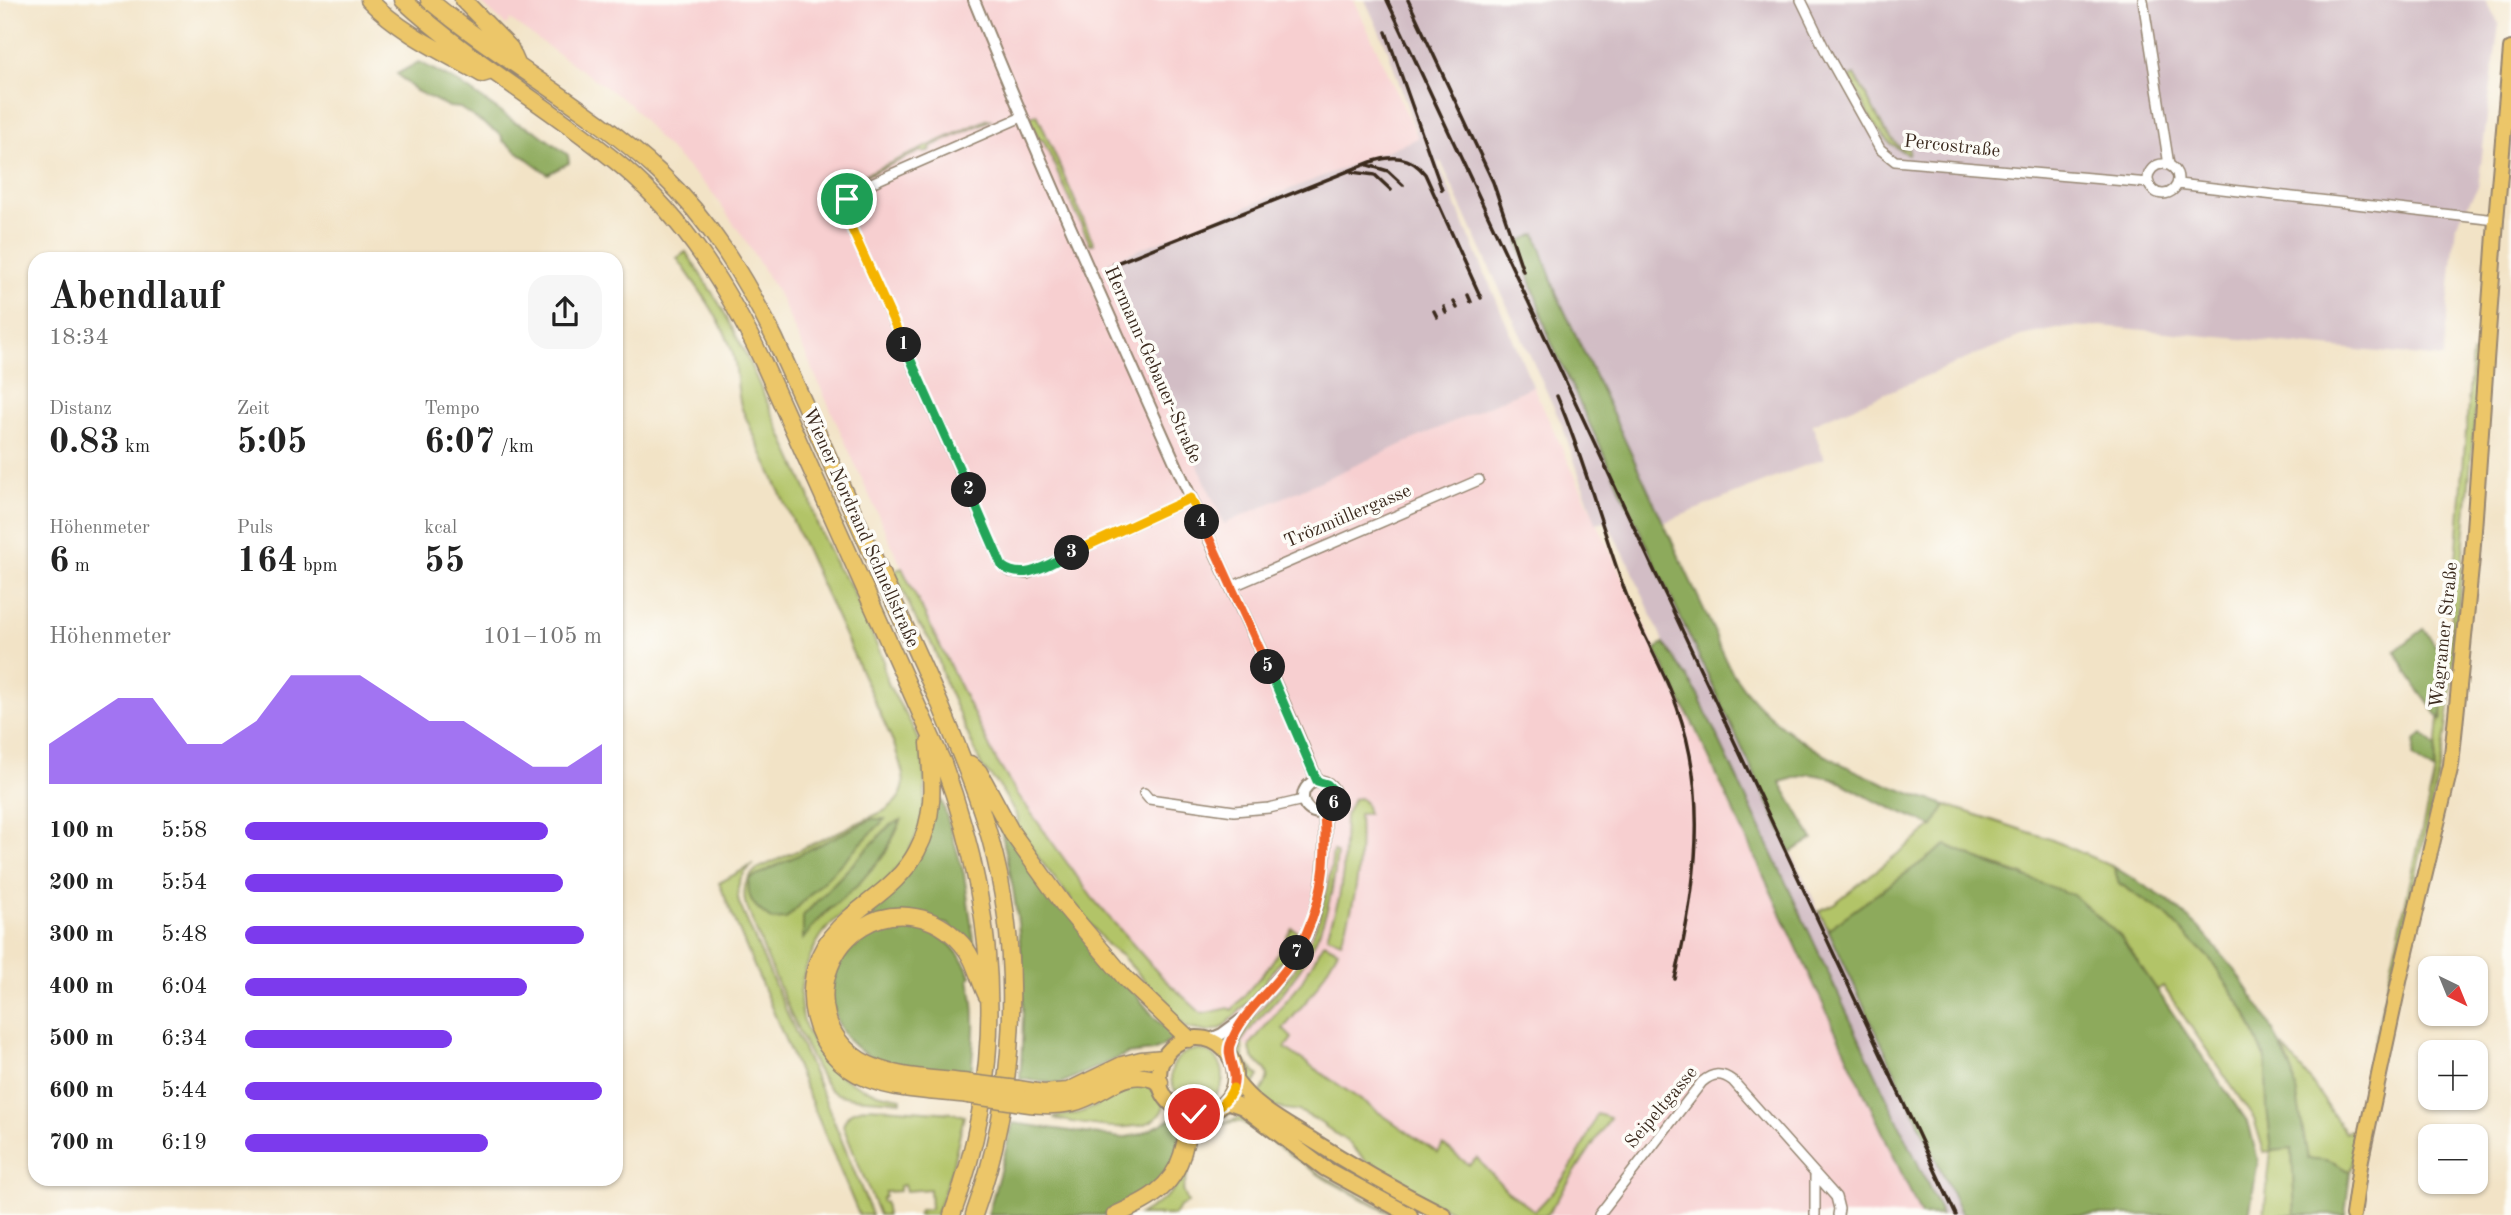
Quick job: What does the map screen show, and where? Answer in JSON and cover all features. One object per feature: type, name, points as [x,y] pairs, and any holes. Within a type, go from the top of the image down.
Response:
[{"type":"highway","points":[[369,0],[416,38],[482,75],[494,71]]},
{"type":"highway","name":"Wiener Nordrand Schnellstraße","points":[[403,0],[436,28],[625,169],[675,219],[716,273],[763,362],[928,730],[954,794],[970,845],[985,920],[990,1001],[988,1050],[977,1129],[952,1215]]},
{"type":"highway","name":"Wiener Nordrand Schnellstraße","points":[[429,0],[596,120],[661,174],[699,215],[725,249],[775,339],[962,758],[990,841],[1001,888],[1010,982],[1008,1054],[997,1132],[974,1215]]},
{"type":"highway","points":[[463,0],[510,48],[518,66]]},
{"type":"highway","points":[[928,730],[932,799],[924,838],[896,881],[841,927],[823,949],[813,976],[812,1008],[826,1045],[856,1073],[895,1086],[969,1089]]},
{"type":"highway","points":[[962,758],[979,772],[1012,833],[1066,908],[1125,978],[1189,1039]]},
{"type":"highway","points":[[990,1001],[972,958],[960,941],[931,921],[904,915],[881,918],[852,934],[835,954],[825,982],[825,1007],[832,1029],[842,1044],[861,1060],[888,1071],[969,1089],[1017,1096],[1042,1105],[1071,1103],[1135,1075],[1147,1076],[1160,1082]]},
{"type":"highway","points":[[1017,1096],[1068,1091],[1122,1065],[1164,1058]]},
{"type":"highway","points":[[1115,1215],[1152,1197],[1168,1182],[1181,1157],[1194,1114]]},
{"type":"main road","name":"Wagramer Straße","points":[[2353,1215],[2361,1160],[2400,977],[2451,765],[2472,558],[2511,49]]},
{"type":"main road","points":[[1189,1039],[1208,1040],[1222,1047],[1229,1055],[1235,1080],[1226,1101],[1206,1113],[1194,1114],[1174,1106],[1162,1091],[1160,1070],[1170,1049],[1189,1039]]},
{"type":"main road","points":[[1235,1080],[1250,1098],[1276,1118],[1364,1172],[1444,1215]]},
{"type":"main road","points":[[1226,1101],[1242,1107],[1324,1168],[1410,1215]]},
{"type":"street","name":"Hermann-Gebauer-Straße","points":[[974,0],[1022,117],[1317,781],[1327,784],[1334,793],[1333,804],[1324,813],[1324,878],[1309,930],[1295,957],[1248,1014],[1230,1045],[1229,1055]]},
{"type":"street","name":"Percostraße","points":[[1801,0],[1827,54],[1880,149],[1895,161],[2149,183]]},
{"type":"street","points":[[2143,0],[2169,165],[2176,171],[2178,184],[2174,191],[2163,194],[2155,192],[2149,183],[2150,172],[2155,167],[2169,165]]},
{"type":"street","points":[[1022,117],[862,187],[847,199],[846,216],[1002,566],[1011,572],[1027,574],[1191,498]]},
{"type":"street","points":[[2178,184],[2496,220]]},
{"type":"street","name":"Trözmüllergasse","points":[[1231,587],[1479,480]]},
{"type":"street","points":[[1317,781],[1307,787],[1303,800],[1308,810],[1324,813]]},
{"type":"street","points":[[1144,793],[1149,799],[1234,811],[1269,808],[1303,800]]},
{"type":"street","name":"Hermann-Gebauer-Straße","points":[[1208,1040],[1222,1034],[1248,1014]]},
{"type":"street","name":"Seipeltgasse","points":[[1599,1215],[1702,1082],[1714,1074],[1721,1074],[1733,1081],[1836,1197],[1838,1215]]},
{"type":"street","points":[[1815,1176],[1815,1215]]},
{"type":"shaded area","points":[[478,0],[1354,0],[1418,138],[1108,262],[1224,523],[1533,386],[1921,1215],[1507,1215],[1271,1064],[1202,1014],[1159,974],[1093,899],[996,760],[902,568],[778,293],[710,190],[657,137],[631,105],[510,20],[506,25]]},
{"type":"shaded area","points":[[1365,0],[2485,0],[2499,24],[2478,187],[2456,225],[2443,358],[2101,326],[2063,328],[2021,336],[1812,424],[1824,458],[1663,523],[1557,295],[1536,234],[1518,242],[1550,340],[1962,1215],[1942,1215],[1695,689],[1664,643],[1628,562],[1606,521],[1596,523],[1562,425],[1441,162],[1438,163],[1533,386],[1224,524],[1108,262],[1418,138],[1388,50]]},
{"type":"green space","points":[[419,62],[459,83],[515,122],[536,131],[568,155],[569,163],[548,174],[503,141],[501,135],[460,108],[449,107],[416,91],[397,74]]},
{"type":"green space","points":[[1855,75],[1885,131],[1900,148],[1909,149],[1908,154],[1888,141],[1873,122],[1850,77]]},
{"type":"green space","points":[[1037,114],[1094,244],[1090,244],[1043,140],[1039,140],[1029,118]]},
{"type":"green space","points":[[988,119],[991,120],[930,147],[931,150],[924,153],[921,151],[856,180],[855,184],[838,192],[826,192]]},
{"type":"green space","points":[[1536,234],[1557,295],[1728,665],[1749,695],[1776,722],[1807,744],[1876,780],[1946,805],[1933,826],[1875,801],[1833,778],[1810,774],[1780,782],[1813,839],[1791,852],[1550,340],[1518,242]]},
{"type":"green space","points":[[686,252],[722,308],[745,353],[809,495],[817,524],[837,568],[849,583],[883,659],[889,684],[919,744],[925,797],[915,839],[899,866],[886,881],[840,916],[824,932],[808,962],[800,996],[807,1031],[827,1064],[860,1087],[901,1098],[901,1101],[865,1099],[832,1091],[812,1060],[745,902],[746,884],[757,869],[884,811],[900,796],[904,781],[894,744],[742,409],[735,361],[729,341],[709,304],[677,258]],"holes":[[[901,821],[892,840],[870,870],[803,938],[803,916],[890,826]]]},
{"type":"green space","points":[[2472,353],[2480,356],[2451,691],[2443,753],[2350,1172],[2330,1161],[2307,1160],[2293,1073],[2282,1046],[2308,1077],[2345,1132],[2355,1129],[2434,775],[2439,718],[2442,719],[2448,664]]},
{"type":"green space","points":[[902,568],[996,760],[1016,792],[1093,899],[1159,974],[1202,1014],[1229,1008],[1232,1010],[1271,964],[1292,928],[1297,931],[1283,958],[1265,981],[1267,984],[1222,1028],[1208,1032],[1187,1028],[1157,1000],[1155,992],[1122,956],[1107,945],[1017,827],[1018,818],[998,784],[982,767],[944,680],[934,650],[918,624],[894,571]]},
{"type":"green space","points":[[2424,629],[2448,664],[2441,720],[2416,687],[2395,651]]},
{"type":"green space","points":[[1664,643],[1695,689],[1942,1215],[1921,1215],[1695,728],[1655,650]]},
{"type":"green space","points":[[2423,734],[2436,747],[2434,772],[2413,757],[2415,741]]},
{"type":"green space","points":[[1360,798],[1365,803],[1368,814],[1359,814],[1357,879],[1341,941],[1327,936],[1339,899],[1345,816],[1353,799]]},
{"type":"green space","points":[[942,801],[964,874],[976,955],[948,924],[868,918],[866,913],[891,893],[938,802]]},
{"type":"green space","points":[[1946,805],[2050,839],[2114,867],[2119,883],[2165,914],[2211,960],[2246,1013],[2266,1060],[2272,1151],[2292,1149],[2295,1215],[2264,1215],[2271,1151],[2264,1152],[2254,1119],[2163,986],[2157,990],[2120,936],[2023,875],[1946,845],[1828,929],[1819,911],[1835,903],[1933,826]]},
{"type":"green space","points":[[872,819],[885,819],[786,919],[772,920],[753,903],[748,887],[749,879]]},
{"type":"green space","points":[[901,820],[886,852],[857,886],[821,916],[803,939],[803,916],[890,825]]},
{"type":"green space","points":[[1000,826],[1154,1017],[1175,1037],[1153,1051],[1127,1054],[1059,1084],[1020,1079],[1023,1013],[1021,952],[1013,891]]},
{"type":"green space","points":[[1946,845],[2073,895],[2120,936],[2249,1125],[2258,1161],[2249,1215],[1962,1215],[1828,929]]},
{"type":"green space","points":[[1333,851],[1337,854],[1332,892],[1314,945],[1295,977],[1242,1042],[1243,1059],[1259,1076],[1250,1091],[1244,1083],[1252,1075],[1249,1073],[1243,1080],[1239,1059],[1241,1038],[1255,1016],[1292,973],[1312,937],[1329,881]]},
{"type":"green space","points":[[754,864],[740,881],[739,903],[872,1215],[859,1215],[719,883]]},
{"type":"green space","points":[[2114,867],[2169,901],[2199,928],[2235,970],[2266,1016],[2293,1073],[2308,1159],[2330,1161],[2350,1172],[2345,1215],[2295,1215],[2292,1149],[2272,1151],[2266,1060],[2246,1013],[2211,960],[2165,914],[2119,883]]},
{"type":"green space","points":[[904,924],[927,929],[945,940],[959,955],[971,976],[969,979],[974,1026],[971,1074],[899,1066],[872,1058],[849,1040],[840,1026],[832,996],[839,965],[847,951],[869,932]]},
{"type":"green space","points":[[1324,943],[1338,950],[1313,993],[1283,1029],[1292,1038],[1285,1048],[1438,1153],[1443,1145],[1469,1165],[1477,1158],[1507,1191],[1535,1211],[1572,1166],[1597,1114],[1610,1118],[1547,1215],[1459,1215],[1407,1189],[1364,1159],[1349,1143],[1315,1119],[1299,1111],[1271,1107],[1257,1097],[1268,1078],[1267,1072],[1251,1054],[1250,1045],[1300,984]]},
{"type":"green space","points":[[1197,1050],[1207,1052],[1215,1058],[1221,1066],[1221,1086],[1215,1094],[1207,1100],[1197,1102],[1187,1100],[1179,1094],[1173,1086],[1171,1076],[1173,1066],[1179,1058],[1187,1052]]},
{"type":"green space","points":[[1137,1083],[1150,1086],[1164,1106],[1158,1117],[1146,1123],[1132,1127],[1098,1126],[1054,1117],[1079,1113],[1097,1106],[1099,1101]]},
{"type":"green space","points":[[868,1107],[964,1116],[952,1168],[936,1215],[918,1215],[920,1210],[931,1209],[930,1189],[906,1191],[904,1185],[899,1186],[899,1191],[885,1192],[882,1202],[885,1202],[887,1215],[879,1215],[843,1126],[852,1112]]},
{"type":"green space","points":[[1231,1110],[1235,1111],[1207,1125],[1199,1136],[1183,1190],[1188,1203],[1179,1207],[1174,1215],[1139,1215],[1164,1198],[1180,1182],[1189,1164],[1196,1135],[1206,1121]]},
{"type":"green space","points":[[1244,1114],[1271,1139],[1322,1175],[1396,1215],[1325,1179],[1242,1122],[1225,1124],[1203,1138],[1219,1124],[1235,1120]]},
{"type":"green space","points":[[1175,1117],[1184,1120],[1174,1163],[1169,1173],[1139,1200],[1104,1215],[988,1215],[1013,1123],[1121,1138],[1142,1134]]},
{"type":"railway","points":[[1387,0],[1956,1215]]},
{"type":"railway","points":[[1408,0],[1493,182],[1523,271]]},
{"type":"railway","points":[[1386,32],[1442,190]]},
{"type":"railway","points":[[1114,264],[1371,162],[1400,158],[1413,163],[1425,174],[1481,298]]},
{"type":"railway","points":[[1368,165],[1388,171],[1403,185]]},
{"type":"railway","points":[[1352,172],[1375,175],[1391,190]]},
{"type":"railway","points":[[1468,295],[1471,302]]},
{"type":"railway","points":[[1454,302],[1457,308]]},
{"type":"railway","points":[[1444,307],[1446,313]]},
{"type":"railway","points":[[1434,311],[1437,317]]},
{"type":"railway","points":[[1557,396],[1576,444],[1625,591],[1671,692],[1687,741],[1693,774],[1696,843],[1689,911],[1675,979]]},
{"type":"route","points":[[847,199],[846,216],[1002,566],[1011,572],[1027,574],[1191,498],[1317,781],[1331,786],[1334,793],[1335,801],[1324,813],[1326,846],[1322,890],[1309,930],[1295,957],[1248,1014],[1230,1045],[1229,1055],[1235,1080],[1226,1101],[1206,1113],[1194,1114]]}]
